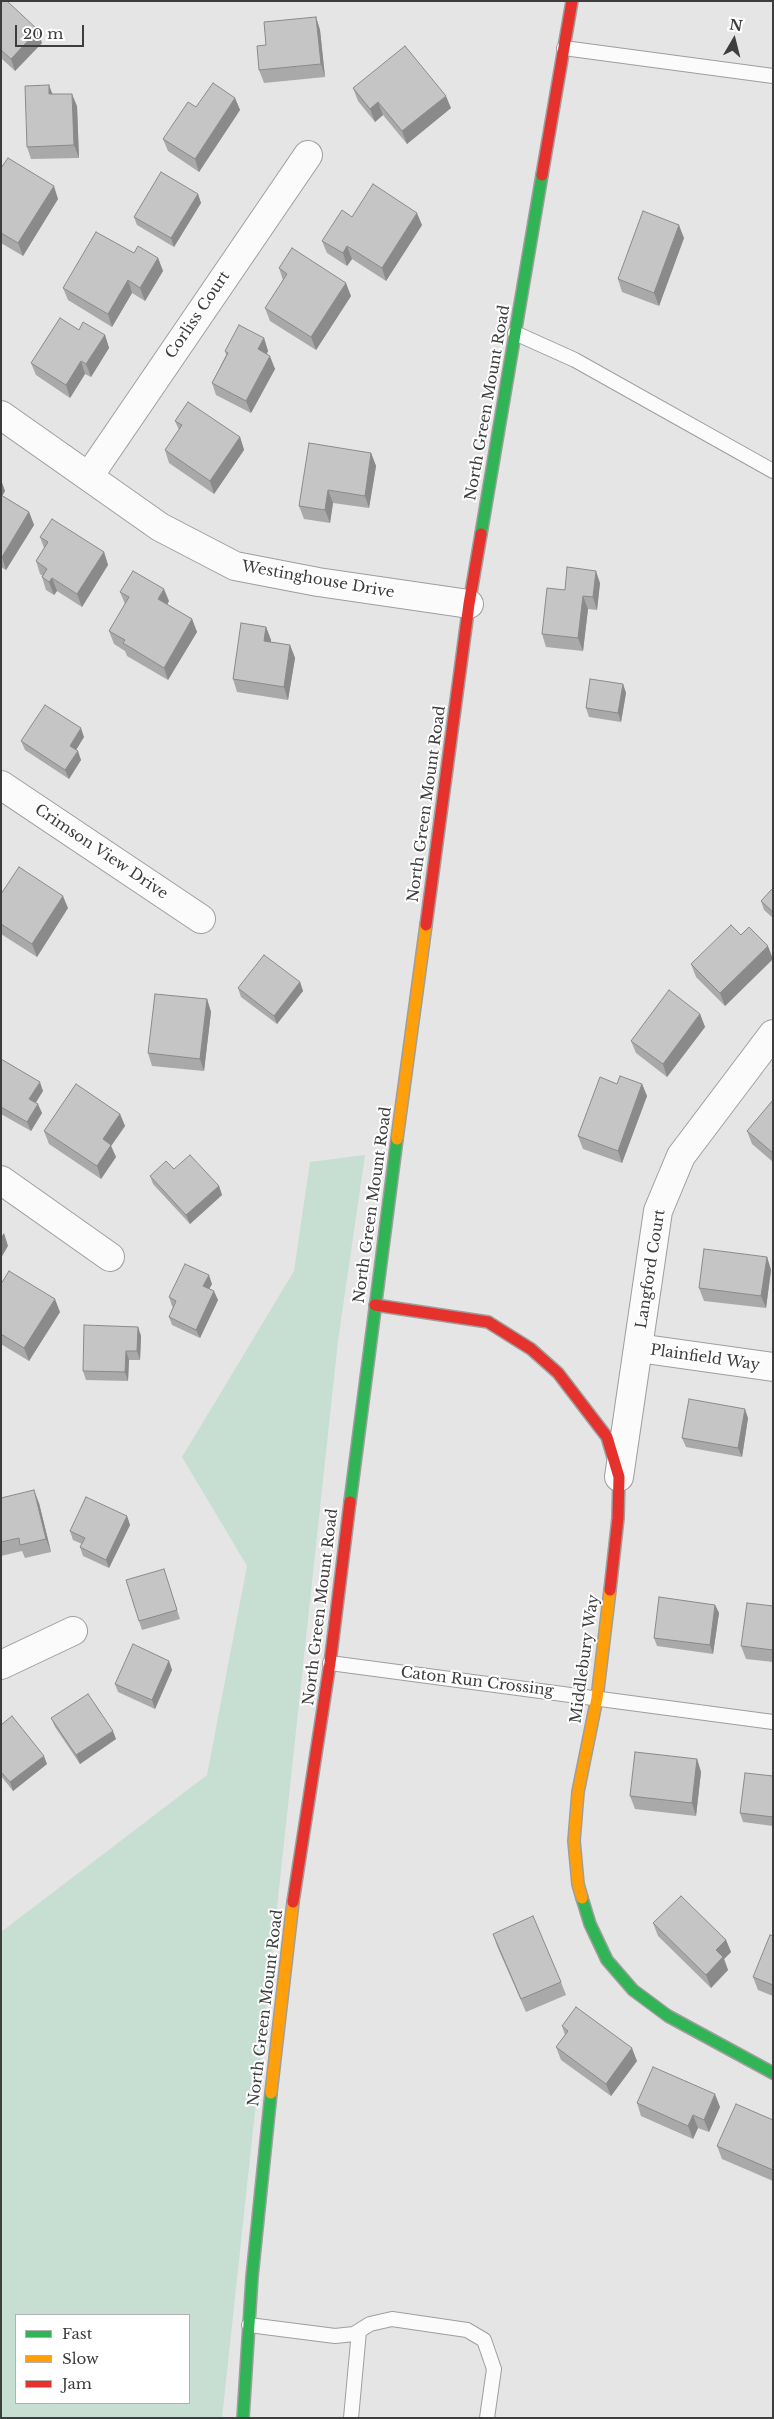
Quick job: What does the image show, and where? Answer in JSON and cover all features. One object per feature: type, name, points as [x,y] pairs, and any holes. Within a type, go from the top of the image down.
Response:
[{"type":"street","name":"North Green Mount Road","points":[[243,2418],[249,2325],[266,2135],[288,1935],[330,1663],[375,1305],[469,604],[572,1]]},
{"type":"street","name":"Corliss Court","points":[[89,476],[308,155]]},
{"type":"street","name":"Westinghouse Drive","points":[[1,415],[160,527],[235,566],[318,582],[469,604]]},
{"type":"street","name":"Crimson View Drive","points":[[1,785],[200,919]]},
{"type":"street","name":"Langford Court","points":[[619,1477],[658,1211],[681,1156],[773,1034]]},
{"type":"street","points":[[1,1180],[110,1257]]},
{"type":"street","name":"Middlebury Way","points":[[375,1305],[488,1322],[531,1349],[558,1373],[608,1437],[619,1477],[618,1518],[597,1698],[578,1792],[574,1841],[578,1884],[590,1924],[608,1960],[633,1990],[668,2016],[773,2073]]},
{"type":"street","name":"Plainfield Way","points":[[638,1348],[773,1367]]},
{"type":"street","points":[[1,1665],[73,1631]]},
{"type":"lane","points":[[564,48],[773,76]]},
{"type":"lane","points":[[515,333],[575,360],[773,471]]},
{"type":"lane","name":"Caton Run Crossing","points":[[330,1663],[773,1722]]},
{"type":"lane","points":[[249,2325],[335,2336],[354,2334],[370,2324],[392,2319],[468,2330],[484,2340],[494,2369],[488,2411]]},
{"type":"lane","points":[[351,2418],[359,2331]]},
{"type":"green space","points":[[365,1155],[338,1341],[222,2418],[1,2418],[1,1932],[207,1775],[247,1566],[182,1457],[294,1271],[310,1162]]},
{"type":"building","points":[[1,1],[7,1],[38,30],[11,59],[1,50]]},
{"type":"building","points":[[316,17],[321,64],[259,70],[257,46],[266,45],[264,22]]},
{"type":"building","points":[[405,46],[446,96],[402,131],[378,102],[370,109],[353,88]]},
{"type":"building","points":[[213,83],[235,98],[195,159],[163,139],[188,102],[196,107]]},
{"type":"building","points":[[49,85],[49,94],[72,94],[74,145],[27,147],[25,86]]},
{"type":"building","points":[[8,158],[54,186],[18,243],[1,233],[1,168]]},
{"type":"building","points":[[161,172],[198,194],[171,238],[134,217]]},
{"type":"building","points":[[373,184],[417,213],[382,268],[347,246],[343,253],[322,241],[342,210],[352,217]]},
{"type":"building","points":[[643,211],[679,225],[654,293],[618,279]]},
{"type":"building","points":[[96,232],[134,253],[138,246],[158,258],[140,288],[128,280],[108,314],[63,288]]},
{"type":"building","points":[[292,248],[346,283],[311,337],[265,308],[287,274],[279,268]]},
{"type":"building","points":[[60,318],[79,330],[83,322],[105,335],[86,364],[81,361],[66,385],[31,363]]},
{"type":"building","points":[[239,325],[264,338],[258,349],[270,356],[246,401],[212,383],[228,353],[225,351]]},
{"type":"building","points":[[188,402],[240,437],[210,481],[165,450],[182,425],[175,421]]},
{"type":"building","points":[[309,443],[371,453],[365,496],[328,490],[325,510],[299,506]]},
{"type":"building","points":[[1,495],[29,512],[2,557],[1,557]]},
{"type":"building","points":[[52,519],[104,552],[77,594],[52,578],[49,582],[42,577],[47,569],[36,561],[48,542],[40,537]]},
{"type":"building","points":[[567,567],[596,571],[593,597],[583,596],[578,638],[542,634],[547,588],[565,590]]},
{"type":"building","points":[[133,571],[164,589],[158,599],[192,619],[164,668],[123,643],[125,640],[109,631],[129,597],[120,592]]},
{"type":"building","points":[[241,623],[266,627],[264,641],[290,645],[284,687],[233,679]]},
{"type":"building","points":[[590,679],[623,684],[618,713],[586,708]]},
{"type":"building","points":[[45,705],[81,728],[70,746],[78,751],[65,770],[21,741]]},
{"type":"building","points":[[19,867],[63,896],[32,944],[1,924],[1,894]]},
{"type":"building","points":[[773,888],[773,912],[761,901]]},
{"type":"building","points":[[731,925],[741,935],[749,927],[768,946],[720,993],[691,964]]},
{"type":"building","points":[[264,955],[300,982],[274,1016],[238,988]]},
{"type":"building","points":[[669,990],[700,1014],[663,1064],[631,1041]]},
{"type":"building","points":[[155,994],[207,999],[200,1059],[148,1053]]},
{"type":"building","points":[[1,1059],[40,1082],[29,1099],[38,1104],[27,1122],[1,1107]]},
{"type":"building","points":[[620,1076],[642,1084],[618,1151],[578,1136],[600,1077],[617,1084]]},
{"type":"building","points":[[76,1084],[120,1114],[103,1139],[111,1145],[97,1166],[44,1131]]},
{"type":"building","points":[[773,1100],[773,1153],[747,1131]]},
{"type":"building","points":[[190,1155],[219,1186],[186,1215],[150,1176],[166,1161],[174,1169]]},
{"type":"building","points":[[704,1249],[767,1257],[761,1296],[699,1288]]},
{"type":"building","points":[[185,1264],[209,1275],[203,1286],[214,1291],[196,1330],[169,1317],[176,1301],[169,1297]]},
{"type":"building","points":[[9,1271],[55,1299],[24,1348],[1,1334],[1,1284]]},
{"type":"building","points":[[84,1325],[138,1327],[137,1351],[126,1351],[125,1372],[83,1371]]},
{"type":"building","points":[[689,1399],[745,1409],[738,1448],[682,1438]]},
{"type":"building","points":[[34,1490],[46,1539],[20,1545],[19,1538],[1,1542],[1,1498]]},
{"type":"building","points":[[86,1497],[127,1516],[106,1560],[80,1547],[85,1538],[70,1531]]},
{"type":"building","points":[[164,1569],[177,1610],[139,1621],[126,1580]]},
{"type":"building","points":[[659,1597],[715,1605],[710,1645],[654,1638]]},
{"type":"building","points":[[747,1603],[773,1606],[773,1650],[741,1646]]},
{"type":"building","points":[[133,1644],[169,1661],[152,1700],[115,1684]]},
{"type":"building","points":[[88,1694],[113,1731],[76,1755],[51,1718]]},
{"type":"building","points":[[12,1716],[44,1756],[10,1782],[1,1772],[1,1725]]},
{"type":"building","points":[[635,1752],[697,1759],[692,1803],[630,1796]]},
{"type":"building","points":[[745,1773],[773,1776],[773,1817],[740,1813]]},
{"type":"building","points":[[681,1896],[726,1940],[716,1950],[723,1957],[706,1975],[653,1923]]},
{"type":"building","points":[[533,1916],[561,1982],[521,1999],[493,1934]]},
{"type":"building","points":[[770,1935],[773,1936],[773,1985],[753,1977]]},
{"type":"building","points":[[576,2007],[632,2048],[606,2084],[556,2047],[568,2031],[562,2026]]},
{"type":"building","points":[[653,2067],[715,2094],[704,2120],[693,2115],[688,2126],[637,2103]]},
{"type":"building","points":[[736,2104],[773,2120],[773,2170],[717,2146]]},
{"type":"traffic: fast","points":[[481,534],[542,175]]},
{"type":"traffic: fast","points":[[350,1502],[397,1139]]},
{"type":"traffic: fast","points":[[582,1898],[590,1924],[607,1960],[633,1990],[668,2016],[773,2073]]},
{"type":"traffic: fast","points":[[243,2418],[252,2277],[271,2093]]},
{"type":"traffic: slow","points":[[397,1139],[426,925]]},
{"type":"traffic: slow","points":[[582,1898],[578,1884],[574,1841],[578,1792],[597,1698],[610,1590]]},
{"type":"traffic: slow","points":[[271,2093],[293,1902]]},
{"type":"traffic: jam","points":[[542,175],[572,1]]},
{"type":"traffic: jam","points":[[426,925],[469,604],[481,534]]},
{"type":"traffic: jam","points":[[375,1305],[488,1322],[531,1349],[558,1373],[607,1437],[619,1477],[618,1518],[610,1590]]},
{"type":"traffic: jam","points":[[293,1902],[330,1663],[350,1502]]}]
